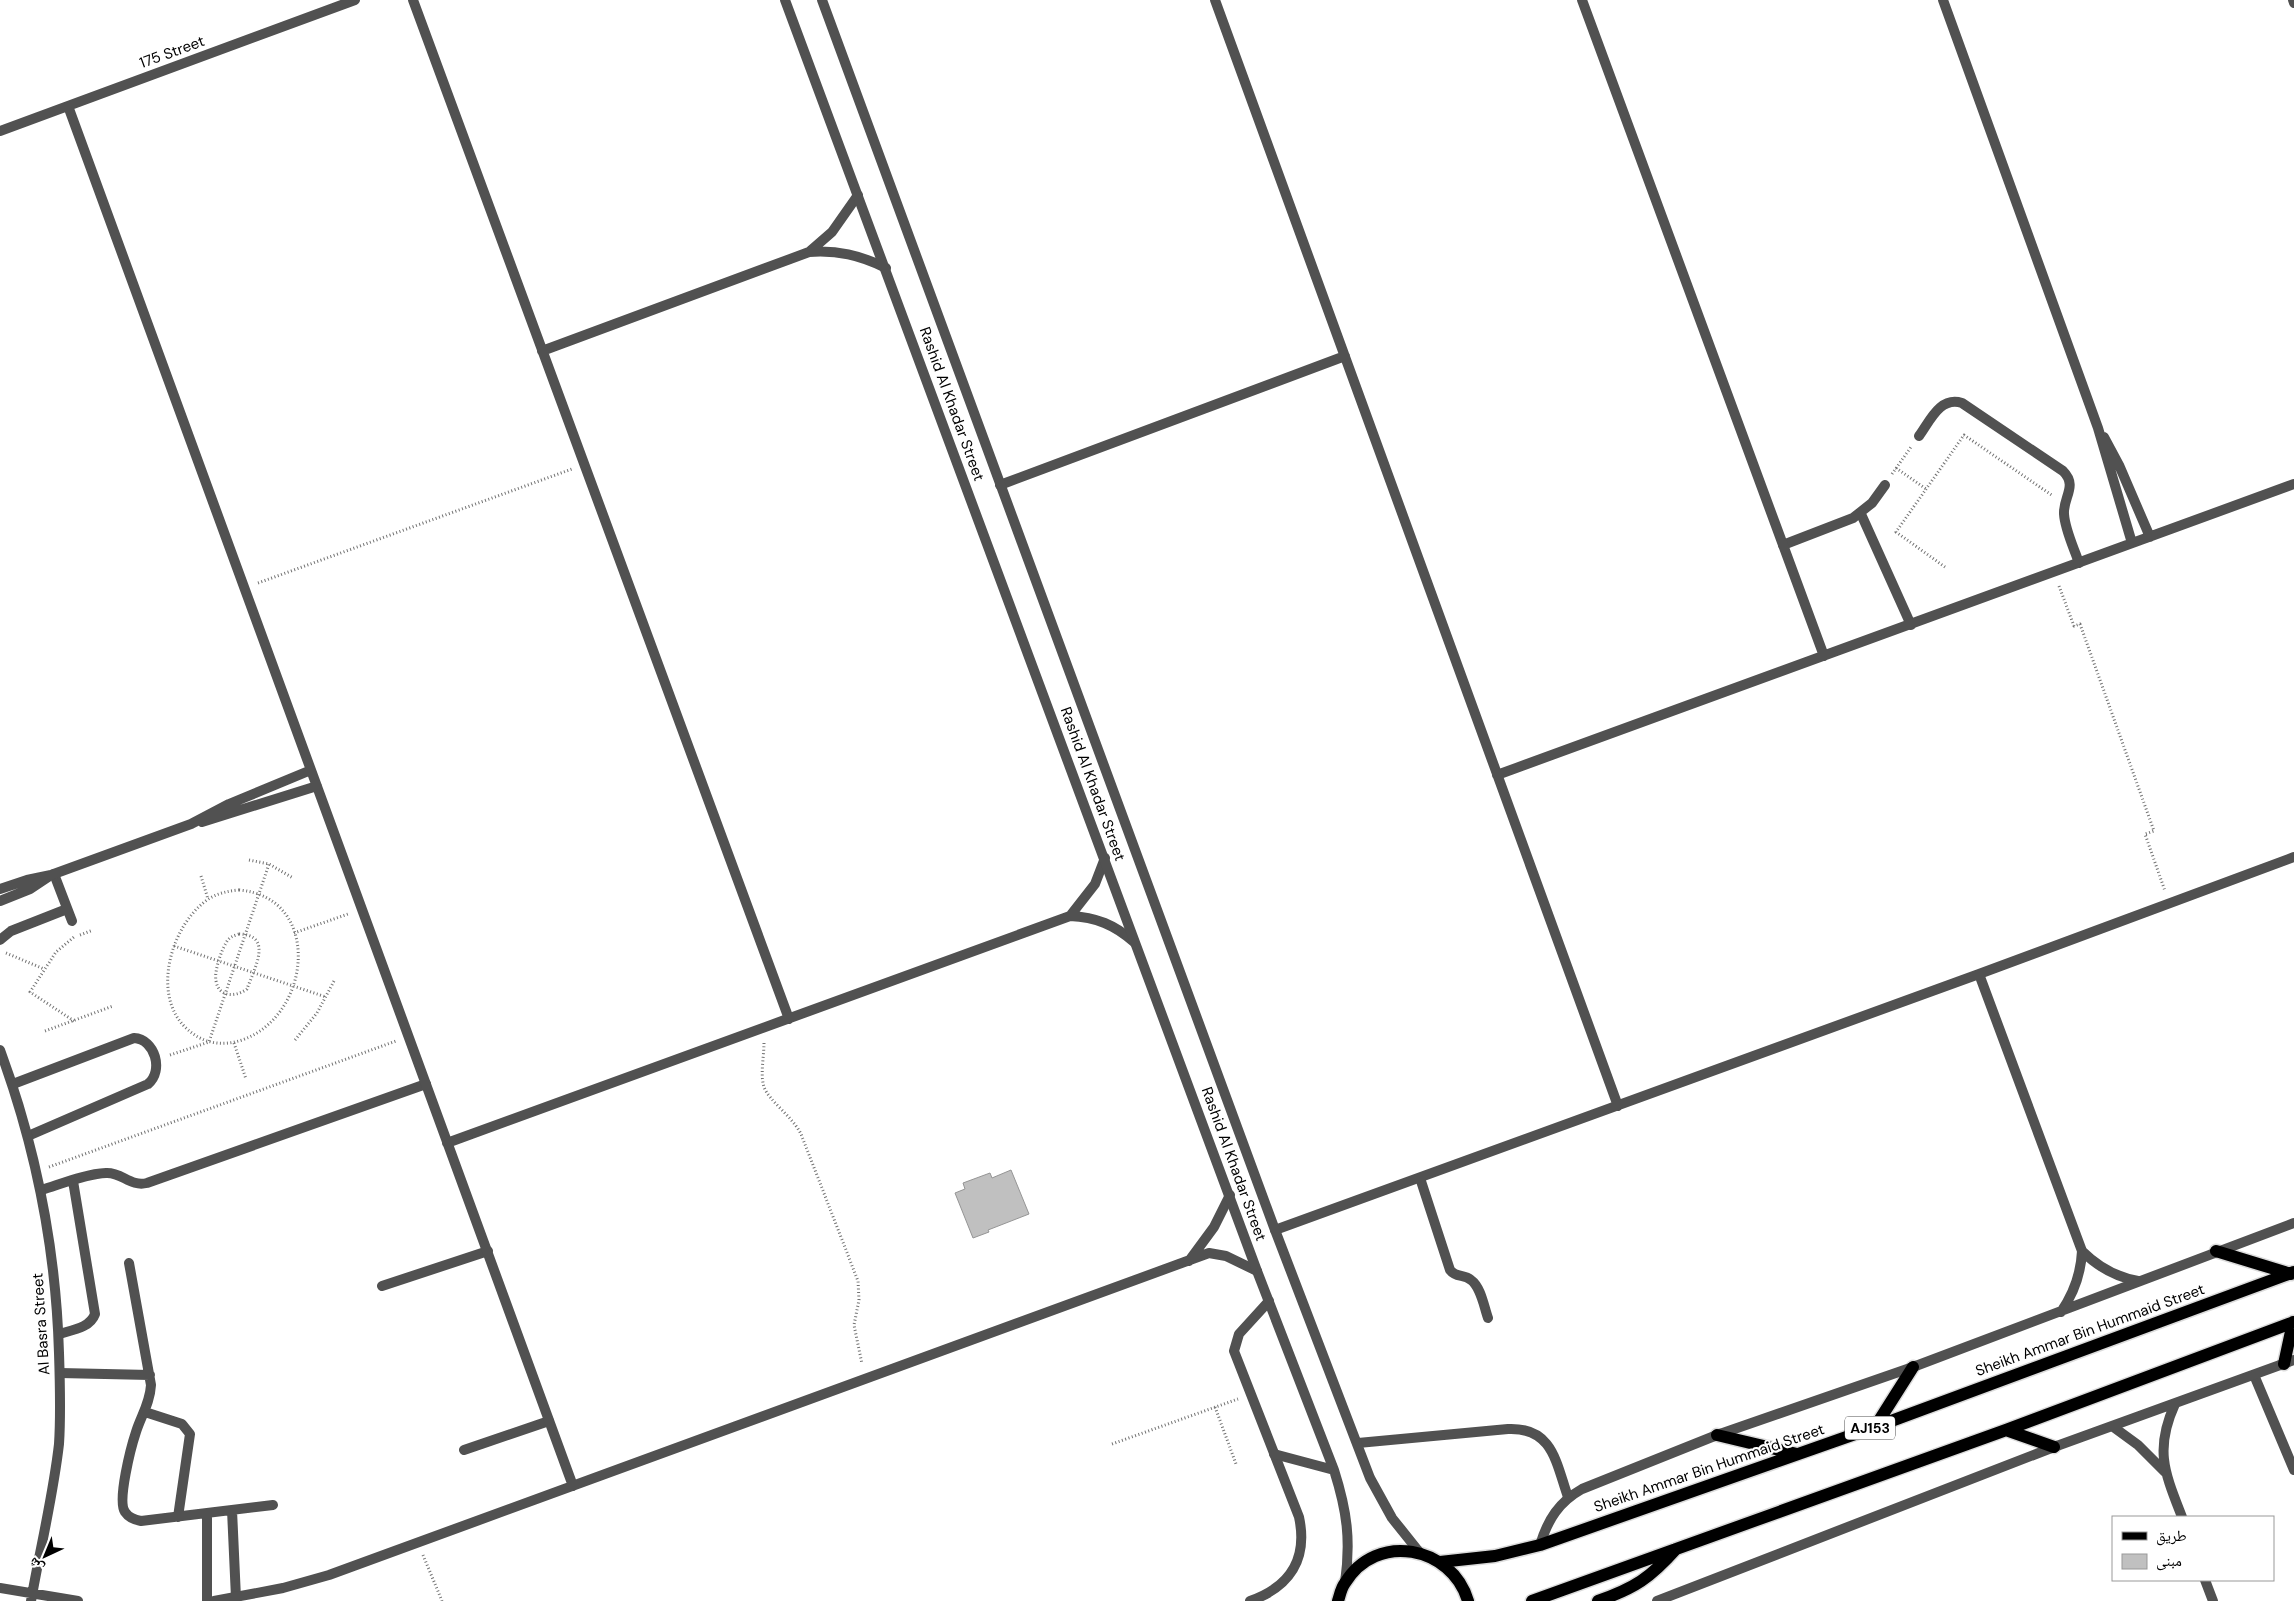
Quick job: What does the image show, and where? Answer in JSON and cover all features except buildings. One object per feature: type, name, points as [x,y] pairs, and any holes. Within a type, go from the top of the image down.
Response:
[{"type":"main road","points":[[2216,1251],[2292,1273]]},
{"type":"main road","name":"Sheikh Ammar Bin Hummaid Street","points":[[1440,1562],[1495,1556],[1540,1545],[1875,1427],[2292,1273]]},
{"type":"main road","points":[[1532,1601],[2006,1430],[2293,1322],[2289,1362]]},
{"type":"main road","points":[[1875,1427],[1913,1367]]},
{"type":"main road","points":[[2006,1430],[2054,1447]]},
{"type":"main road","points":[[1717,1435],[1797,1454]]},
{"type":"main road","points":[[1598,1601],[1641,1583],[1658,1570],[1678,1547]]},
{"type":"main road","points":[[1338,1601],[1345,1583],[1359,1566],[1377,1555],[1398,1550],[1420,1552],[1440,1562],[1458,1578],[1468,1601]]},
{"type":"street","name":"175 Street","points":[[0,131],[355,0]]},
{"type":"street","points":[[413,0],[789,1018]]},
{"type":"street","name":"Rashid Al Khadar Street","points":[[785,0],[1105,858],[1134,942],[1334,1470],[1347,1520],[1349,1541],[1345,1583]]},
{"type":"street","name":"Rashid Al Khadar Street","points":[[822,0],[1275,1230],[1370,1478],[1392,1518],[1420,1552]]},
{"type":"street","points":[[1215,0],[1618,1106]]},
{"type":"street","points":[[1582,0],[1824,656]]},
{"type":"street","points":[[1943,0],[2098,428],[2132,543]]},
{"type":"street","points":[[68,106],[573,1486]]},
{"type":"street","points":[[809,252],[842,220],[858,195]]},
{"type":"street","points":[[542,351],[809,252],[841,252],[856,255],[886,268]]},
{"type":"street","points":[[1000,485],[1345,356]]},
{"type":"street","points":[[1919,436],[1944,403],[1950,401],[1962,403],[2068,476],[2071,488],[2065,504],[2065,519],[2079,563]]},
{"type":"street","points":[[2098,428],[2113,452],[2150,537]]},
{"type":"street","points":[[1497,775],[2294,484]]},
{"type":"street","points":[[1783,545],[1846,522],[1861,514],[1885,485]]},
{"type":"street","points":[[1861,514],[1911,625]]},
{"type":"street","points":[[0,889],[53,874],[191,824],[236,801],[311,770]]},
{"type":"street","points":[[191,824],[219,818],[317,786]]},
{"type":"street","points":[[1275,1230],[1979,974],[2294,856]]},
{"type":"street","points":[[1070,916],[1095,884],[1105,858]]},
{"type":"street","points":[[0,902],[30,889],[53,874]]},
{"type":"street","points":[[53,874],[72,921]]},
{"type":"street","points":[[0,940],[11,931],[67,909]]},
{"type":"street","points":[[448,1143],[1070,916],[1084,917],[1111,925],[1134,942]]},
{"type":"street","points":[[1979,974],[2082,1251],[2079,1277],[2069,1301],[2061,1312]]},
{"type":"street","points":[[12,1084],[134,1038],[147,1042],[155,1060],[157,1072],[148,1084],[28,1136]]},
{"type":"street","name":"Al Basra Street","points":[[0,1050],[28,1136],[41,1190],[55,1286],[59,1334],[59,1444],[31,1597]]},
{"type":"street","points":[[41,1190],[107,1173],[118,1175],[134,1184],[147,1183],[426,1084]]},
{"type":"street","points":[[1420,1178],[1450,1270],[1454,1275],[1466,1277],[1473,1281],[1488,1318]]},
{"type":"street","points":[[59,1334],[90,1323],[96,1309],[73,1181]]},
{"type":"street","points":[[1188,1262],[1214,1227],[1230,1195]]},
{"type":"street","points":[[1540,1545],[1550,1518],[1568,1497],[1582,1489],[1717,1435],[1913,1367],[2294,1223]]},
{"type":"street","points":[[382,1286],[488,1251]]},
{"type":"street","points":[[2082,1251],[2114,1274],[2139,1282]]},
{"type":"street","points":[[214,1601],[283,1588],[330,1575],[1209,1253],[1226,1256],[1257,1270]]},
{"type":"street","points":[[129,1263],[150,1375],[150,1394],[133,1442],[122,1506],[129,1517],[141,1521],[273,1505]]},
{"type":"street","points":[[1250,1601],[1265,1596],[1287,1579],[1300,1555],[1302,1542],[1299,1517],[1235,1357],[1235,1345],[1239,1334],[1269,1301]]},
{"type":"street","points":[[1657,1601],[2054,1447],[2289,1362]]},
{"type":"street","points":[[60,1373],[150,1375]]},
{"type":"street","points":[[2254,1375],[2292,1458],[2294,1470]]},
{"type":"street","points":[[2175,1404],[2165,1430],[2163,1444],[2165,1473],[2182,1516]]},
{"type":"street","points":[[145,1412],[182,1424],[190,1434],[178,1517]]},
{"type":"street","points":[[464,1450],[550,1420]]},
{"type":"street","points":[[2112,1426],[2138,1445],[2165,1473]]},
{"type":"street","points":[[1358,1443],[1508,1429],[1528,1431],[1545,1441],[1552,1449],[1568,1497]]},
{"type":"street","points":[[1274,1454],[1334,1470]]},
{"type":"street","points":[[232,1510],[236,1598]]},
{"type":"street","points":[[207,1601],[208,1513]]},
{"type":"street","points":[[2205,1581],[2213,1601]]},
{"type":"street","points":[[0,1588],[31,1597],[78,1601]]},
{"type":"path","points":[[1945,567],[1896,532],[1964,435],[2065,504]]},
{"type":"path","points":[[1885,485],[1919,436]]},
{"type":"path","points":[[244,588],[584,465]]},
{"type":"path","points":[[1896,468],[1926,489]]},
{"type":"path","points":[[2054,572],[2074,626],[2080,624],[2151,822],[2154,831],[2145,834],[2170,903]]},
{"type":"path","points":[[249,860],[269,864],[293,878]]},
{"type":"path","points":[[209,1042],[269,864]]},
{"type":"path","points":[[201,876],[208,899]]},
{"type":"path","points":[[155,1060],[209,1042],[234,1043],[248,1038],[268,1026],[283,1009],[294,987],[299,961],[294,933],[286,914],[278,905],[260,893],[239,890],[218,894],[208,899],[188,920],[174,946],[168,984],[172,1006],[184,1026],[195,1036],[209,1042]]},
{"type":"path","points":[[294,933],[362,908]]},
{"type":"path","points":[[74,1021],[30,992],[62,945],[77,936],[93,930]]},
{"type":"path","points":[[246,934],[254,937],[260,951],[253,972],[247,988],[241,993],[234,996],[226,994],[216,983],[215,975],[226,942],[232,936],[246,934]]},
{"type":"path","points":[[174,946],[326,998]]},
{"type":"path","points":[[0,951],[44,969]]},
{"type":"path","points":[[296,1040],[326,998],[334,981]]},
{"type":"path","points":[[45,1031],[113,1006]]},
{"type":"path","points":[[765,1027],[764,1087],[768,1094],[792,1119],[800,1134],[858,1281],[859,1300],[854,1326],[866,1379]]},
{"type":"path","points":[[37,1172],[409,1037]]},
{"type":"path","points":[[234,1043],[246,1079]]},
{"type":"path","points":[[1112,1444],[1250,1395]]},
{"type":"path","points":[[1215,1407],[1236,1464]]},
{"type":"path","points":[[418,1542],[442,1601]]}]
